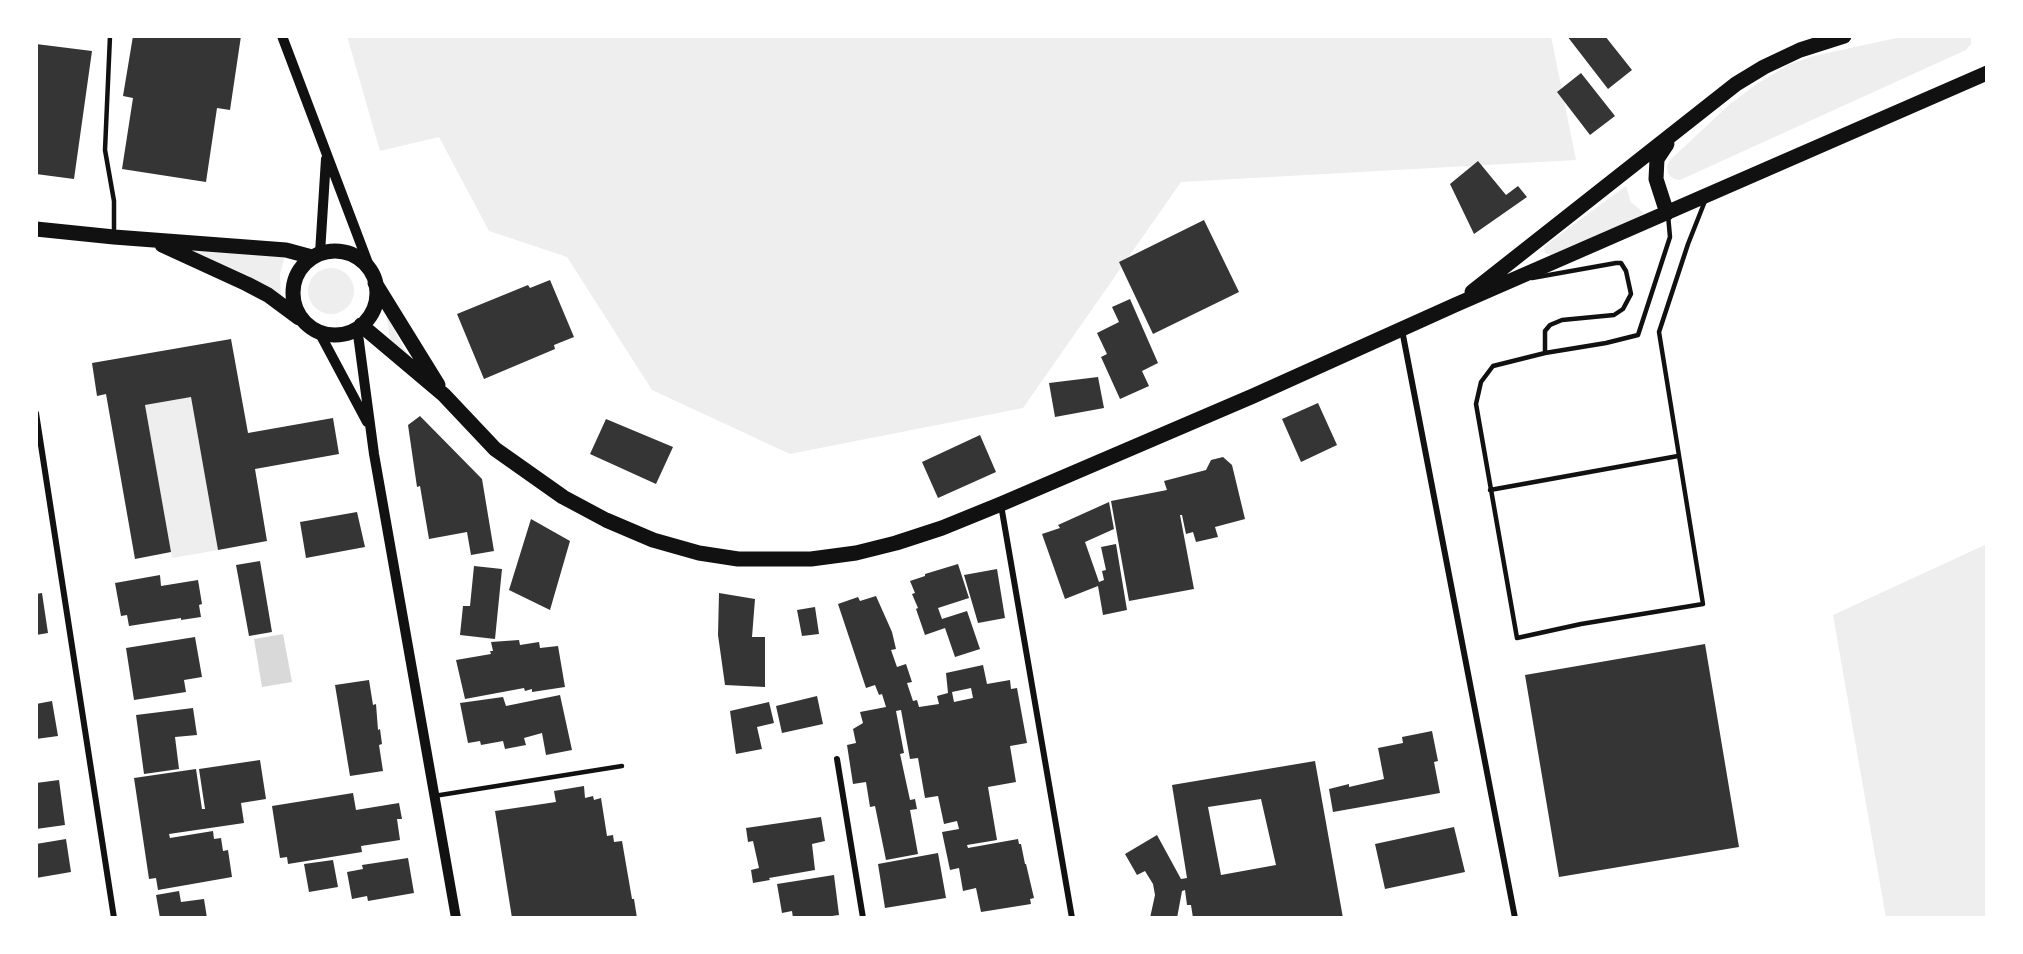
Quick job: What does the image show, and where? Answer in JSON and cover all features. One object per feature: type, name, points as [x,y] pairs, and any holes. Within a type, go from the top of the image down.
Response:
[{"type":"main road","points":[[1455,305],[1736,84],[1764,67],[1800,50],[1844,36]]},
{"type":"main road","points":[[359,326],[444,395],[495,449],[563,497],[606,520],[644,536],[699,553],[738,559],[811,559],[856,553],[942,528],[1001,504],[1707,196],[1985,71]]},
{"type":"main road","points":[[1667,213],[1656,179],[1657,159],[1674,134]]},
{"type":"main road","points":[[36,229],[286,250],[316,255],[340,251],[352,255],[363,262],[373,276],[444,395]]},
{"type":"main road","points":[[151,240],[220,270],[284,306],[313,328],[331,334],[344,333],[367,320],[377,295],[373,276]]},
{"type":"main road","points":[[313,328],[299,314],[293,302],[293,288],[297,275],[316,255]]},
{"type":"street","points":[[282,36],[373,276]]},
{"type":"street","points":[[316,255],[326,153]]},
{"type":"street","points":[[359,326],[369,428],[456,918]]},
{"type":"street","points":[[313,328],[369,428]]},
{"type":"street","points":[[1402,330],[1515,918]]},
{"type":"street","points":[[36,413],[114,918]]},
{"type":"street","points":[[1001,504],[1072,918]]},
{"type":"street","points":[[837,759],[863,918]]},
{"type":"lane","points":[[110,36],[105,150],[114,201],[114,237]]},
{"type":"lane","points":[[1667,213],[1670,237],[1638,335],[1545,353],[1493,366],[1481,382],[1476,404],[1517,638],[1581,624],[1703,604],[1659,332],[1688,244],[1707,196]]},
{"type":"lane","points":[[1517,278],[1539,278],[1616,262],[1621,263],[1626,271],[1630,294],[1623,309],[1614,315],[1562,320],[1550,325],[1545,331],[1545,353]]},
{"type":"lane","points":[[1490,490],[1678,456]]},
{"type":"lane","points":[[434,796],[622,766]]},
{"type":"shaded area","points":[[347,36],[1551,36],[1576,160],[1181,182],[1023,408],[790,454],[652,390],[567,257],[489,231],[439,137],[380,151]]},
{"type":"shaded area","points":[[1906,36],[1971,36],[1971,44],[1966,50],[1680,180],[1668,174],[1667,166],[1670,160],[1730,104],[1758,83],[1788,65],[1813,56]]},
{"type":"shaded area","points":[[1626,186],[1631,202],[1644,213],[1551,255],[1545,253],[1544,247],[1547,244]]},
{"type":"shaded area","points":[[188,249],[285,256],[280,274],[281,298],[213,260]]},
{"type":"shaded area","points":[[331,268],[347,275],[354,291],[347,307],[331,314],[315,307],[308,291],[315,275]]},
{"type":"shaded area","points":[[386,314],[406,352],[421,371],[391,344]]},
{"type":"shaded area","points":[[191,397],[218,550],[172,558],[145,405]]},
{"type":"shaded area","points":[[1987,544],[1987,918],[1886,918],[1833,615]]},
{"type":"shaded area","points":[[283,634],[292,682],[262,687],[254,639]]},
{"type":"building","points":[[133,36],[241,36],[230,110],[217,108],[206,182],[122,169],[133,98],[123,96]]},
{"type":"building","points":[[1567,36],[1605,36],[1632,70],[1608,89]]},
{"type":"building","points":[[36,44],[92,51],[74,179],[36,174]]},
{"type":"building","points":[[1581,73],[1615,116],[1590,135],[1557,92]]},
{"type":"building","points":[[1478,161],[1506,195],[1518,186],[1527,197],[1474,234],[1450,184]]},
{"type":"building","points":[[1204,220],[1239,292],[1153,334],[1119,262]]},
{"type":"building","points":[[550,280],[574,337],[554,345],[555,349],[484,379],[457,314],[528,285],[530,288]]},
{"type":"building","points":[[1130,299],[1158,363],[1142,371],[1149,386],[1120,399],[1101,357],[1107,354],[1097,333],[1119,322],[1112,307]]},
{"type":"building","points":[[231,339],[248,433],[333,418],[339,454],[255,469],[267,541],[218,550],[191,397],[145,405],[171,552],[135,559],[106,394],[97,396],[92,363]]},
{"type":"building","points":[[1098,377],[1104,408],[1055,417],[1049,383]]},
{"type":"building","points":[[1318,403],[1337,445],[1301,462],[1282,419]]},
{"type":"building","points":[[420,416],[482,479],[494,551],[471,555],[467,532],[429,539],[420,486],[417,487],[408,425]]},
{"type":"building","points":[[606,419],[673,447],[656,484],[590,454]]},
{"type":"building","points":[[980,435],[996,472],[938,498],[922,462]]},
{"type":"building","points":[[1223,457],[1232,465],[1245,519],[1215,527],[1218,537],[1196,542],[1193,532],[1186,534],[1182,515],[1180,515],[1194,589],[1129,601],[1111,501],[1167,490],[1164,481],[1206,470],[1211,460]]},
{"type":"building","points":[[1109,502],[1114,529],[1085,542],[1099,582],[1104,580],[1102,571],[1106,570],[1101,547],[1116,544],[1127,610],[1103,615],[1098,586],[1065,599],[1042,534],[1060,528],[1058,525]]},
{"type":"building","points":[[357,512],[365,547],[306,558],[300,522]]},
{"type":"building","points":[[531,519],[570,541],[550,610],[509,590]]},
{"type":"building","points":[[260,561],[272,632],[249,636],[236,565]]},
{"type":"building","points":[[958,564],[969,598],[938,608],[942,619],[967,611],[980,649],[955,657],[945,628],[925,635],[910,581]]},
{"type":"building","points":[[474,566],[502,569],[495,639],[460,635],[463,606],[470,606]]},
{"type":"building","points":[[997,569],[1005,618],[978,623],[964,575]]},
{"type":"building","points":[[160,575],[161,586],[198,580],[202,604],[199,605],[201,617],[129,626],[127,615],[121,616],[115,583]]},
{"type":"building","points":[[42,593],[48,633],[36,635],[36,594]]},
{"type":"building","points":[[719,593],[755,599],[752,637],[765,637],[765,687],[725,685],[718,635]]},
{"type":"building","points":[[876,596],[892,632],[896,649],[891,650],[897,667],[906,664],[912,682],[907,683],[913,701],[917,700],[919,707],[939,704],[937,696],[948,693],[946,673],[983,665],[987,684],[1010,680],[1011,689],[1017,688],[1027,743],[1010,746],[1016,782],[988,787],[997,840],[967,845],[968,848],[1018,839],[1034,898],[1030,899],[1031,904],[981,912],[976,888],[963,891],[959,868],[950,870],[942,832],[959,829],[957,821],[944,824],[938,796],[925,798],[918,758],[910,759],[901,710],[896,711],[904,753],[900,754],[910,800],[915,799],[917,809],[910,810],[918,854],[886,860],[875,806],[870,807],[866,782],[853,784],[847,745],[856,743],[853,729],[863,723],[860,712],[886,707],[882,694],[879,695],[875,685],[866,688],[838,604],[858,597],[860,601]],"holes":[[[971,688],[973,698],[954,702],[952,692]]]},
{"type":"building","points":[[815,607],[819,634],[802,636],[797,610]]},
{"type":"building","points":[[195,637],[202,677],[184,680],[186,692],[134,700],[126,648]]},
{"type":"building","points":[[519,640],[520,645],[539,642],[540,648],[558,646],[565,687],[532,692],[532,689],[525,691],[524,688],[465,699],[456,660],[491,654],[490,651],[493,651],[491,642]]},
{"type":"building","points":[[1705,644],[1739,847],[1559,877],[1525,675]]},
{"type":"building","points":[[369,680],[373,705],[376,704],[378,730],[380,729],[382,744],[379,745],[383,771],[350,776],[335,685]]},
{"type":"building","points":[[560,695],[572,750],[546,755],[542,733],[524,738],[526,745],[505,749],[503,741],[481,745],[480,741],[468,743],[460,703],[503,697],[506,706]]},
{"type":"building","points":[[817,696],[823,724],[782,733],[776,706]]},
{"type":"building","points":[[52,701],[58,736],[36,739],[36,704]]},
{"type":"building","points":[[769,702],[774,723],[757,727],[762,749],[736,754],[730,711]]},
{"type":"building","points":[[193,708],[197,735],[175,737],[179,769],[144,774],[136,715]]},
{"type":"building","points":[[1432,731],[1438,761],[1434,762],[1440,793],[1333,812],[1329,789],[1384,779],[1378,748],[1403,743],[1402,737]]},
{"type":"building","points":[[260,760],[266,799],[241,803],[244,823],[169,834],[170,838],[213,831],[214,839],[221,838],[223,851],[228,850],[232,877],[158,890],[156,878],[149,879],[134,778],[196,769],[202,809],[205,809],[199,769]]},
{"type":"building","points":[[1315,761],[1343,918],[1193,918],[1191,905],[1187,905],[1185,890],[1182,891],[1177,918],[1150,918],[1155,895],[1153,884],[1145,871],[1137,875],[1125,854],[1157,835],[1181,879],[1187,878],[1172,785]],"holes":[[[1261,799],[1276,865],[1221,875],[1208,807]]]},
{"type":"building","points":[[59,780],[65,825],[36,829],[36,783]]},
{"type":"building","points":[[584,786],[585,798],[593,796],[594,800],[601,798],[607,836],[613,835],[614,842],[622,841],[637,918],[512,918],[495,811],[556,802],[554,791]]},
{"type":"building","points":[[353,793],[356,810],[399,803],[402,819],[397,819],[400,840],[361,846],[362,852],[288,864],[287,857],[280,858],[272,806]]},
{"type":"building","points":[[821,817],[825,841],[812,844],[815,870],[753,883],[751,870],[759,868],[753,841],[748,842],[746,828]]},
{"type":"building","points":[[1454,827],[1465,872],[1385,889],[1375,844]]},
{"type":"building","points":[[66,839],[71,872],[36,878],[36,844]]},
{"type":"building","points":[[938,853],[946,898],[885,908],[878,864]]},
{"type":"building","points":[[408,858],[414,893],[368,901],[367,896],[352,899],[347,872],[363,869],[362,865]]},
{"type":"building","points":[[333,860],[338,887],[309,892],[304,864]]},
{"type":"building","points":[[834,875],[839,915],[793,918],[792,911],[782,913],[777,884]]},
{"type":"building","points":[[179,891],[181,902],[204,899],[207,918],[160,918],[156,895]]}]
